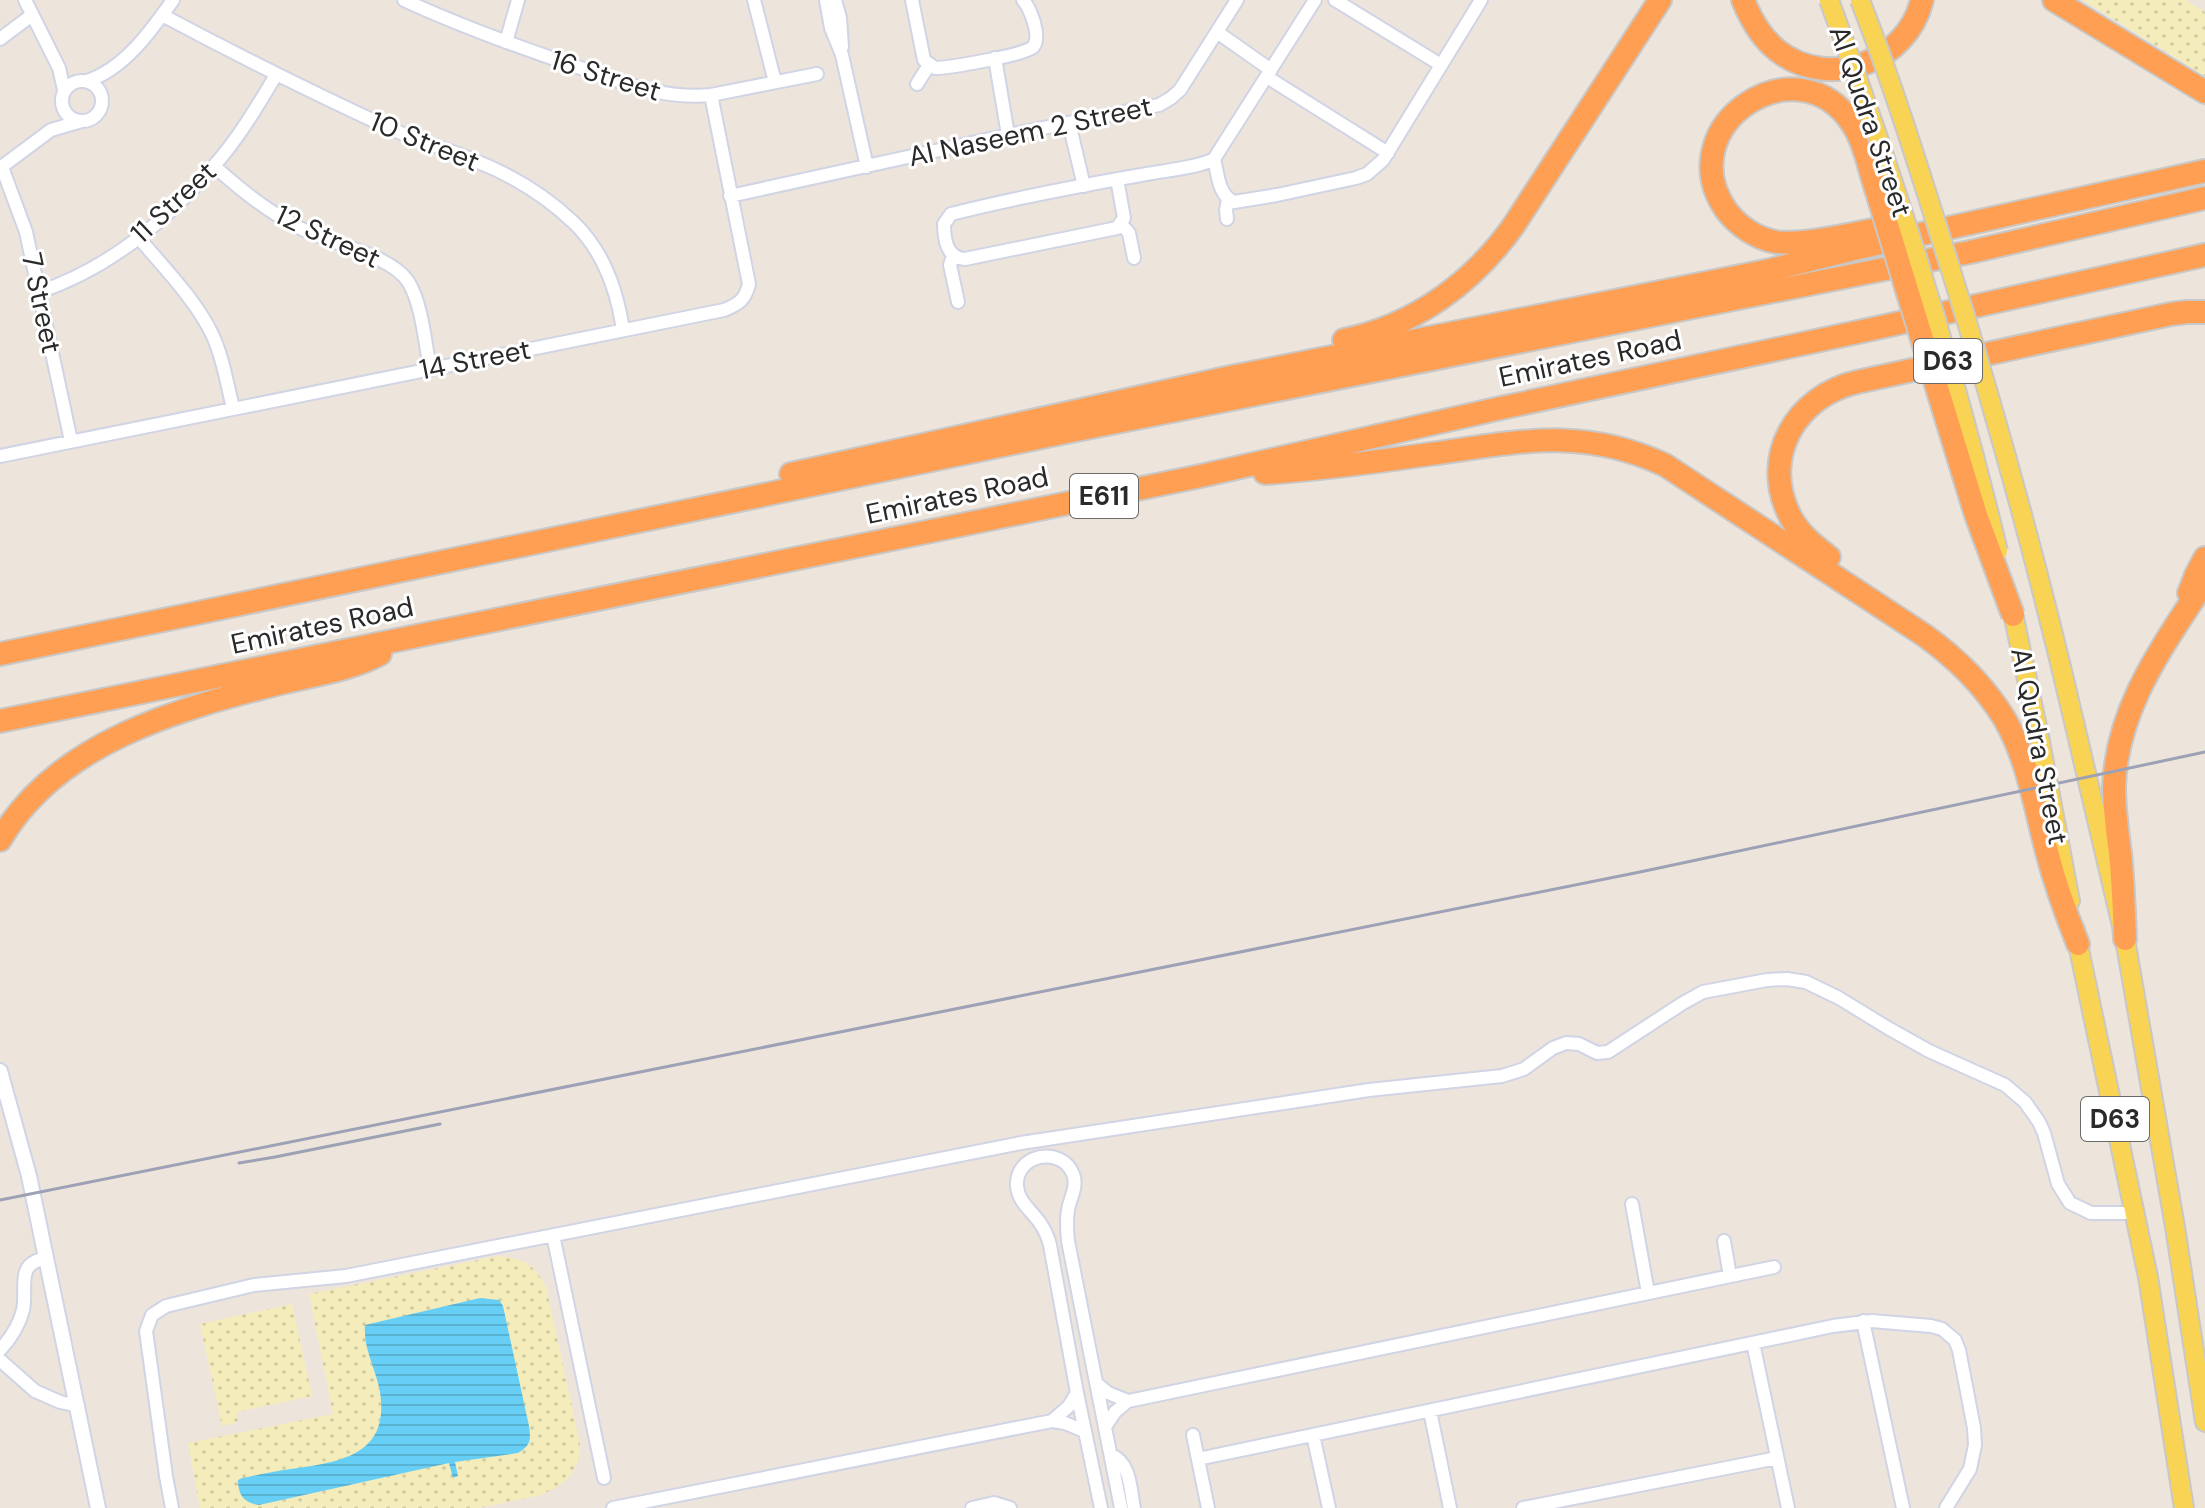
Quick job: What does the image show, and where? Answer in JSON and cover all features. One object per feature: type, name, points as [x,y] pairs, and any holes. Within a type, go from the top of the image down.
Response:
[{"type":"highway","points":[[814,469],[952,426],[1349,339],[1419,313],[1465,281],[1503,240],[1660,0]]},
{"type":"highway","points":[[1743,0],[1759,32],[1775,49],[1807,66],[1830,70],[1854,68],[1896,46],[1911,27],[1922,0]]},
{"type":"highway","points":[[1751,0],[1767,28],[1783,44],[1802,54],[1835,60],[1857,56],[1886,40],[1901,24],[1912,0]]},
{"type":"highway","points":[[2054,0],[2205,92]]},
{"type":"highway","points":[[2013,615],[1976,515],[1872,176],[1859,136],[1848,118],[1824,98],[1793,90],[1762,94],[1736,111],[1718,137],[1713,157],[1716,188],[1731,216],[1756,235],[1775,242],[1796,243],[1958,216],[2105,184],[2151,184]]},
{"type":"highway","points":[[355,581],[477,543],[1231,377],[1766,271],[2205,171]]},
{"type":"highway","name":"Emirates Road","points":[[0,654],[1066,432],[1970,252],[2205,198]]},
{"type":"highway","name":"Emirates Road","points":[[0,721],[1196,477],[2205,255]]},
{"type":"highway","points":[[1906,623],[1878,596],[1810,542],[1790,516],[1780,484],[1780,462],[1791,429],[1805,409],[1824,394],[1845,384],[2171,314],[2205,312]]},
{"type":"highway","points":[[1196,477],[1342,466],[1534,440],[1568,439],[1602,443],[1650,458],[1680,474],[1906,623],[1948,652],[1970,672],[1989,695],[2018,746],[2054,876],[2078,944]]},
{"type":"highway","points":[[2186,610],[2192,584],[2205,558]]},
{"type":"highway","points":[[2125,939],[2114,804],[2118,752],[2138,688],[2205,581]]},
{"type":"highway","points":[[0,840],[24,806],[47,783],[73,764],[128,733],[205,703],[363,662],[401,639]]},
{"type":"main road","name":"Al Qudra Street","points":[[1829,0],[1923,278],[1966,425],[2013,615],[2148,1277],[2184,1508]]},
{"type":"main road","name":"Al Qudra Street","points":[[1860,0],[1901,111],[1996,416],[2038,570],[2125,939],[2205,1422]]},
{"type":"street","points":[[25,0],[57,62],[69,116],[83,121]]},
{"type":"street","points":[[41,136],[74,82],[103,75],[117,65],[173,0]]},
{"type":"street","name":"16 Street","points":[[404,0],[506,42],[677,97],[711,95],[817,74]]},
{"type":"street","points":[[506,42],[518,0]]},
{"type":"street","points":[[754,0],[775,82]]},
{"type":"street","points":[[826,0],[834,9],[834,37],[842,55],[867,167]]},
{"type":"street","points":[[912,0],[923,53],[929,65],[941,68],[1025,51],[1034,46],[1034,26],[1029,8],[1023,0]]},
{"type":"street","name":"Al Naseem 2 Street","points":[[730,196],[1159,105],[1171,98],[1187,80],[1237,0]]},
{"type":"street","points":[[1117,179],[1124,218],[1117,228],[965,259],[949,252],[944,230],[946,218],[951,214],[1117,179],[1209,162],[1214,159],[1315,0]]},
{"type":"street","points":[[1335,0],[1441,65]]},
{"type":"street","points":[[1228,199],[1241,201],[1356,178],[1376,168],[1481,0]]},
{"type":"street","points":[[0,39],[32,15]]},
{"type":"street","name":"10 Street","points":[[162,15],[276,75],[400,133],[477,161],[556,206],[576,224],[607,269],[620,308],[623,330]]},
{"type":"street","points":[[1217,32],[1269,73],[1388,153]]},
{"type":"street","points":[[995,58],[1008,135]]},
{"type":"street","points":[[1,168],[41,136],[61,126],[91,118],[98,112],[102,104],[98,89],[68,73],[57,62]]},
{"type":"street","points":[[101,95],[117,65]]},
{"type":"street","points":[[917,84],[929,65]]},
{"type":"street","name":"11 Street","points":[[39,292],[85,273],[139,238],[165,216],[214,166],[249,119],[276,75]]},
{"type":"street","name":"14 Street","points":[[0,456],[737,305],[746,297],[749,284],[711,95]]},
{"type":"street","points":[[1069,123],[1084,186]]},
{"type":"street","points":[[1214,159],[1221,187],[1228,199],[1227,219]]},
{"type":"street","name":"12 Street","points":[[214,166],[272,212],[302,229],[388,263],[401,272],[410,284],[415,299],[430,368]]},
{"type":"street","name":"7 Street","points":[[1,168],[26,232],[71,441]]},
{"type":"street","points":[[1121,224],[1129,233],[1134,258]]},
{"type":"street","points":[[139,238],[203,317],[220,354],[233,408]]},
{"type":"street","points":[[953,256],[950,265],[958,302]]},
{"type":"street","points":[[172,1508],[147,1336],[149,1320],[156,1311],[166,1306],[254,1285],[346,1276],[1021,1143],[1369,1090],[1502,1076],[1524,1069],[1553,1048],[1566,1043],[1579,1044],[1597,1053],[1608,1052],[1693,997],[1714,989],[1777,979],[1818,986],[1929,1051],[2005,1085],[2025,1102],[2039,1122],[2058,1184],[2070,1203],[2091,1213],[2135,1213]]},
{"type":"street","points":[[0,1071],[23,1150],[98,1508]]},
{"type":"street","points":[[1101,1508],[1050,1245],[1040,1223],[1022,1200],[1017,1186],[1025,1164],[1039,1156],[1062,1160],[1075,1179],[1067,1214],[1068,1241],[1121,1508]]},
{"type":"street","points":[[1632,1204],[1648,1293]]},
{"type":"street","points":[[553,1235],[604,1478]]},
{"type":"street","points":[[1724,1241],[1730,1276]]},
{"type":"street","points":[[0,1350],[20,1321],[24,1303],[23,1281],[27,1270],[35,1261],[47,1258]]},
{"type":"street","points":[[1105,1427],[1115,1412],[1128,1401],[1774,1267]]},
{"type":"street","points":[[1863,1321],[1903,1508]]},
{"type":"street","points":[[1198,1459],[1833,1326],[1863,1321],[1890,1322],[1937,1327],[1947,1332],[1958,1345],[1975,1445],[1970,1469],[1946,1508]]},
{"type":"street","points":[[1753,1343],[1788,1508]]},
{"type":"street","points":[[0,1360],[35,1391],[78,1406]]},
{"type":"street","points":[[1097,1384],[1108,1393],[1128,1401]]},
{"type":"street","points":[[1052,1421],[1069,1406],[1077,1393]]},
{"type":"street","points":[[1430,1411],[1450,1508]]},
{"type":"street","points":[[613,1508],[1052,1421],[1084,1431]]},
{"type":"street","points":[[1193,1435],[1208,1508]]},
{"type":"street","points":[[1313,1435],[1329,1508]]},
{"type":"street","points":[[1111,1455],[1120,1459],[1126,1468],[1134,1508]]},
{"type":"street","points":[[1523,1508],[1557,1505],[1777,1458]]},
{"type":"street","points":[[972,1508],[994,1503],[1010,1508]]},
{"type":"sand","points":[[2083,0],[2186,0],[2205,12],[2205,76]]},
{"type":"sand","points":[[498,1256],[527,1264],[546,1286],[580,1444],[579,1459],[566,1481],[541,1495],[479,1508],[200,1508],[188,1443],[333,1414],[309,1294]]},
{"type":"sand","points":[[292,1304],[312,1396],[237,1412],[238,1422],[222,1426],[200,1324]]},
{"type":"water","points":[[480,1298],[499,1300],[503,1306],[529,1426],[529,1442],[522,1450],[455,1462],[458,1476],[453,1478],[449,1463],[259,1505],[243,1497],[238,1480],[242,1478],[327,1463],[357,1452],[369,1443],[377,1430],[381,1413],[380,1392],[366,1342],[365,1325]]},
{"type":"railway","points":[[0,1200],[1640,872],[2205,752]]},
{"type":"railway","points":[[239,1163],[440,1124]]}]
